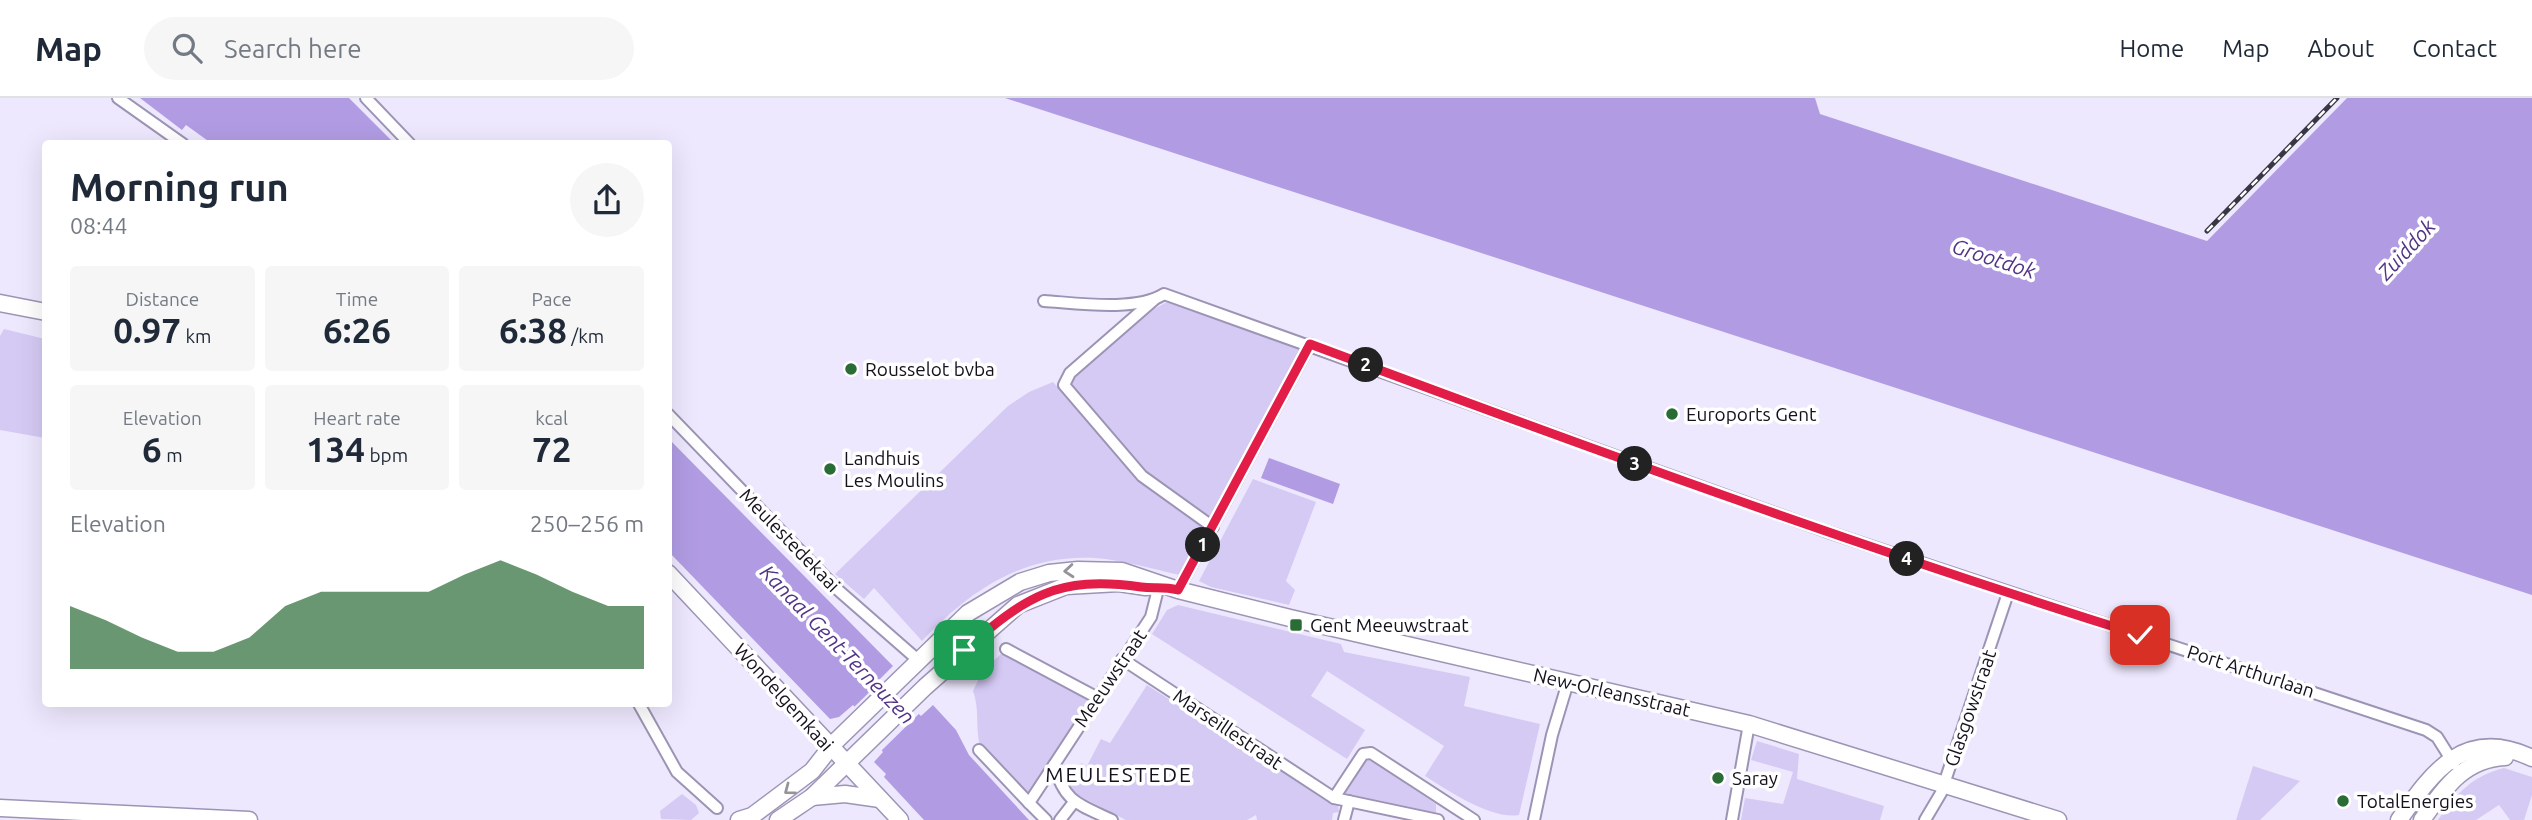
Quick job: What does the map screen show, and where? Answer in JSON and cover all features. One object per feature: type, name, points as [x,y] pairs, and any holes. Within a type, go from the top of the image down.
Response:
[{"type":"main road","points":[[0,303],[42,311]]},
{"type":"main road","name":"New-Orleansstraat","points":[[739,820],[752,816],[812,771],[830,748],[968,613],[995,595],[1039,576],[1078,570],[1122,571],[1178,590],[1749,724],[2058,820]]},
{"type":"main road","name":"Wondelgemkaai","points":[[672,577],[900,820]]},
{"type":"main road","name":"New-Orleansstraat","points":[[778,820],[812,797],[922,689],[1005,615],[1034,597],[1079,584],[1119,583],[1145,587],[1159,585]]},
{"type":"main road","points":[[2399,820],[2428,777],[2452,758],[2483,749],[2501,748],[2532,758]]},
{"type":"main road","points":[[2422,820],[2458,774],[2491,758],[2532,758]]},
{"type":"main road","points":[[812,797],[845,794],[880,799]]},
{"type":"main road","points":[[0,808],[49,815],[249,820]]},
{"type":"street","points":[[118,98],[177,140]]},
{"type":"street","points":[[366,98],[406,140]]},
{"type":"street","name":"Port Arthurlaan","points":[[1044,301],[1098,305],[1155,299],[1164,294],[1310,344],[1584,446],[2008,593],[2426,730],[2437,737],[2452,758],[2458,774]]},
{"type":"street","points":[[1155,299],[1070,373],[1064,385],[1142,476],[1213,527]]},
{"type":"street","points":[[1178,590],[1310,344]]},
{"type":"street","name":"Meulestedekaai","points":[[672,418],[838,590],[918,660]]},
{"type":"street","name":"Meeuwstraat","points":[[1029,803],[1096,697],[1151,617],[1159,585]]},
{"type":"street","name":"Glasgowstraat","points":[[1925,820],[1944,785],[2008,593]]},
{"type":"street","points":[[1006,649],[1096,697]]},
{"type":"street","name":"Marseillestraat","points":[[1122,659],[1334,798],[1383,814],[1440,820],[1447,810],[1447,801]]},
{"type":"street","points":[[1534,820],[1552,735],[1568,682]]},
{"type":"street","points":[[641,707],[677,772],[717,808]]},
{"type":"street","points":[[1732,820],[1749,724]]},
{"type":"street","points":[[979,750],[1045,820]]},
{"type":"street","points":[[1334,798],[1363,754],[1371,753],[1475,820]]},
{"type":"street","points":[[1053,766],[1060,787],[1074,802],[1112,820]]},
{"type":"street","points":[[1344,820],[1349,801]]},
{"type":"street","points":[[1060,820],[1074,802]]},
{"type":"shaded area","points":[[1167,302],[1300,349],[1212,518],[1143,470],[1070,388],[1078,373],[1154,309]]},
{"type":"shaded area","points":[[4,329],[42,338],[42,437],[0,430],[0,336]]},
{"type":"shaded area","points":[[1053,382],[1140,479],[1206,528],[1180,575],[1095,558],[1044,562],[999,579],[978,592],[922,641],[874,588],[864,599],[835,574],[1008,406],[1029,392]]},
{"type":"shaded area","points":[[1253,479],[1316,502],[1286,581],[1295,590],[1289,605],[1211,587],[1199,581]]},
{"type":"shaded area","points":[[1178,605],[1341,644],[1344,652],[1470,677],[1464,706],[1540,724],[1519,815],[1483,809],[1425,776],[1444,746],[1327,671],[1311,696],[1365,730],[1347,759],[1152,634],[1167,610]]},
{"type":"shaded area","points":[[1002,653],[1091,699],[1029,794],[1025,795],[987,758],[980,746],[973,691],[982,672]]},
{"type":"shaded area","points":[[1147,685],[1330,803],[1338,805],[1339,812],[1333,813],[1332,820],[1257,820],[1256,815],[1247,820],[1126,820],[1064,788],[1081,763],[1087,766],[1101,739],[1110,743]]},
{"type":"shaded area","points":[[1757,741],[1799,754],[1797,779],[1884,806],[1880,820],[1741,820],[1745,798],[1783,804],[1793,772],[1751,760]]},
{"type":"shaded area","points":[[1364,760],[1371,761],[1436,804],[1436,812],[1432,816],[1345,795],[1345,788]]},
{"type":"shaded area","points":[[2253,766],[2300,781],[2260,820],[2236,820]]},
{"type":"shaded area","points":[[2504,768],[2532,777],[2532,795],[2524,820],[2510,820],[2499,805],[2476,820],[2438,820],[2466,787],[2493,771]]},
{"type":"shaded area","points":[[682,794],[696,805],[699,813],[691,820],[661,819],[660,811]]},
{"type":"water","points":[[140,98],[349,98],[391,140],[207,140],[186,125],[182,130]]},
{"type":"water","points":[[1005,98],[1815,98],[1820,114],[2207,241],[2347,98],[2532,98],[2532,595]]},
{"type":"water","name":"Kanaal Gent-Terneuzen","points":[[672,442],[893,666],[874,685],[907,719],[916,711],[921,716],[933,705],[956,730],[969,755],[1029,820],[924,820],[884,777],[886,774],[874,762],[883,752],[879,747],[886,740],[853,705],[839,717],[830,719],[672,555]]},
{"type":"water","points":[[1269,458],[1340,484],[1333,504],[1261,478]]},
{"type":"pier","points":[[897,665],[878,684],[907,715],[915,708],[920,711],[929,704],[881,751],[876,746],[881,740],[853,710],[846,715]]},
{"type":"railway","points":[[2207,231],[2337,98]]},
{"type":"place","name":"Rousselot bvba","points":[[851,369]]},
{"type":"place","name":"Euroports Gent","points":[[1672,414]]},
{"type":"place","name":"Landhuis Les Moulins","points":[[830,469]]},
{"type":"place","name":"Gent Meeuwstraat","points":[[1296,625]]},
{"type":"place","name":"Saray","points":[[1718,778]]},
{"type":"place","name":"TotalEnergies","points":[[2343,801]]},
{"type":"district","name":"MEULESTEDE","points":[[1119,774]]},
{"type":"route","points":[[964,650],[1018,605],[1066,586],[1119,583],[1145,587],[1159,585],[1178,590],[1310,344],[1571,442],[1825,531],[2140,635]]},
{"type":"water label","name":"Zuiddok","points":[[2406,249]]},
{"type":"water label","name":"Grootdok","points":[[1994,258]]}]
